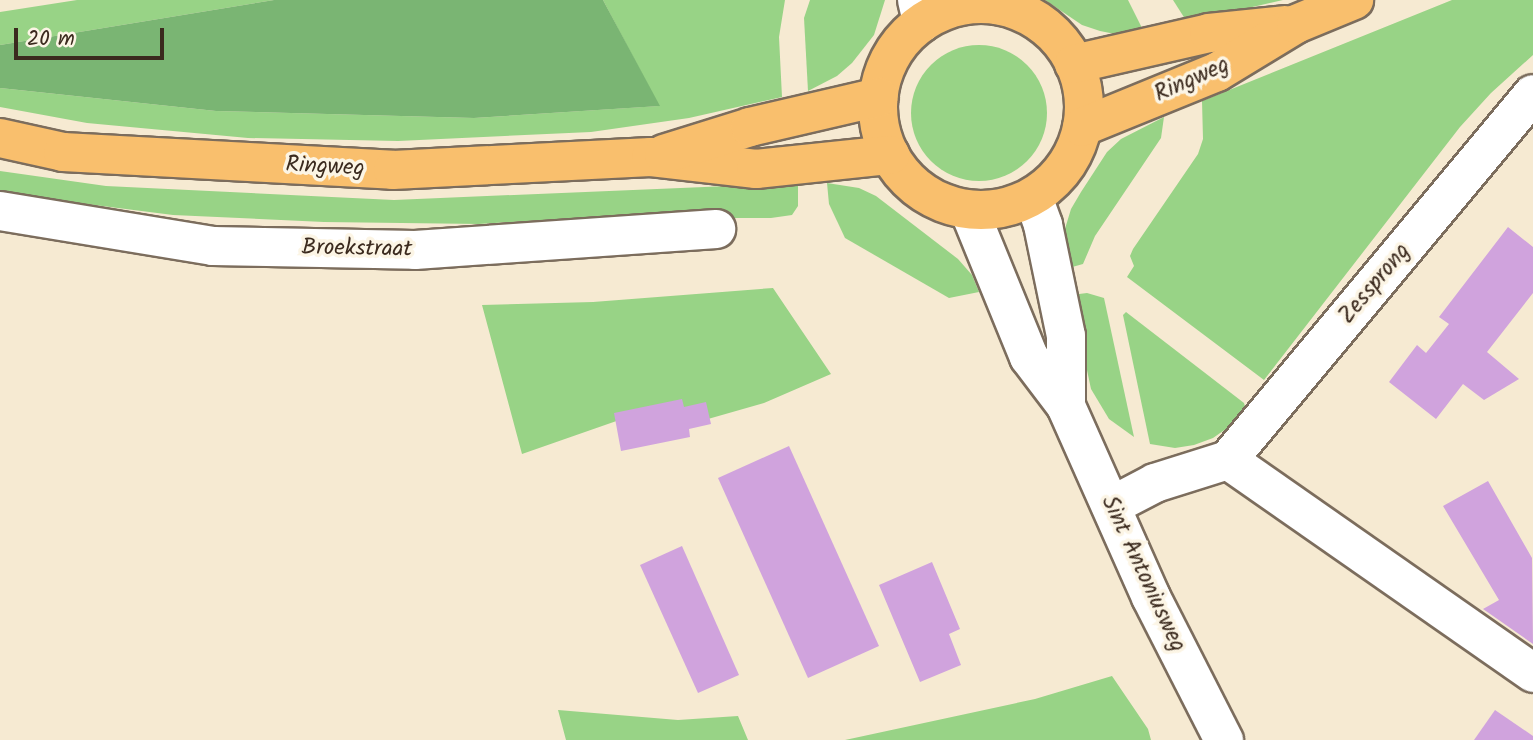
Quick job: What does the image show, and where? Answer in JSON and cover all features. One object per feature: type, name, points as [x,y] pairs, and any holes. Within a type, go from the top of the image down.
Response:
[{"type":"main road","name":"Ringweg","points":[[1082,127],[1217,72],[1296,24],[1354,0]]},
{"type":"main road","points":[[997,3],[1017,10],[1052,32],[1074,64],[1081,83],[1082,127],[1066,167],[1033,197],[1002,208],[969,210],[944,204],[922,192],[904,177],[890,155],[879,124],[878,97],[886,67],[920,11],[997,3]]},
{"type":"main road","name":"Ringweg","points":[[1074,64],[1209,33],[1296,24]]},
{"type":"main road","name":"Ringweg","points":[[651,158],[750,127],[878,97]]},
{"type":"main road","name":"Ringweg","points":[[0,138],[63,152],[393,170],[651,158],[756,169],[890,155]]},
{"type":"street","name":"Zessprong","points":[[1227,460],[1530,105]]},
{"type":"street","name":"Sint Antoniusweg","points":[[1033,197],[1043,225],[1066,336],[1066,406]]},
{"type":"street","name":"Sint Antoniusweg","points":[[969,210],[1029,357],[1066,406],[1151,597],[1224,740]]},
{"type":"street","name":"Broekstraat","points":[[0,211],[226,247],[415,250],[716,229]]},
{"type":"street","points":[[1111,506],[1154,483],[1227,460],[1533,673]]},
{"type":"green space","points":[[77,0],[274,0],[0,45],[0,12]]},
{"type":"green space","points":[[274,0],[603,0],[660,106],[474,118],[216,111],[0,88],[0,45]]},
{"type":"green space","points":[[603,0],[785,0],[779,37],[782,97],[689,118],[591,132],[398,141],[248,138],[87,123],[0,107],[0,88],[216,111],[474,118],[659,106]]},
{"type":"green space","points":[[810,0],[885,0],[874,35],[852,63],[837,76],[808,91],[804,18]]},
{"type":"green space","points":[[1045,0],[1128,0],[1143,30],[1115,34],[1100,31],[1082,25]]},
{"type":"green space","points":[[1173,0],[1283,0],[1187,22]]},
{"type":"green space","points":[[1452,0],[1533,0],[1533,55],[1491,93],[1460,127],[1264,380],[1127,277],[1134,266],[1130,256],[1133,249],[1198,154],[1203,139],[1202,101]]},
{"type":"green space","points":[[979,45],[1005,50],[1027,65],[1042,87],[1047,113],[1042,139],[1027,161],[1005,176],[979,181],[953,176],[931,161],[916,139],[911,113],[916,87],[931,65],[953,50]]},
{"type":"green space","points":[[1164,117],[1161,138],[1095,236],[1083,264],[1065,269],[1061,242],[1071,209],[1107,152],[1121,139]]},
{"type":"green space","points":[[0,171],[106,186],[394,200],[798,183],[798,206],[792,215],[771,218],[716,218],[714,209],[479,224],[324,222],[173,215],[0,193]]},
{"type":"green space","points":[[827,183],[859,188],[876,196],[958,259],[972,275],[979,292],[949,298],[845,238],[829,204]]},
{"type":"green space","points":[[773,288],[831,374],[764,403],[701,421],[668,403],[522,454],[482,305],[593,302]]},
{"type":"green space","points":[[1087,293],[1104,298],[1134,437],[1109,419],[1091,389],[1071,295]]},
{"type":"green space","points":[[1126,312],[1244,403],[1246,410],[1233,424],[1213,438],[1194,445],[1175,448],[1150,444],[1123,315]]},
{"type":"green space","points":[[1112,676],[1148,729],[1151,740],[845,740],[1035,699]]},
{"type":"green space","points":[[558,710],[678,720],[738,716],[748,740],[566,740]]},
{"type":"building","points":[[1508,227],[1533,247],[1533,293],[1487,352],[1519,379],[1484,400],[1463,384],[1436,419],[1389,382],[1417,345],[1426,353],[1449,324],[1439,317]]},
{"type":"building","points":[[682,399],[684,407],[706,402],[711,424],[689,429],[690,437],[621,451],[614,413]]},
{"type":"building","points":[[789,446],[879,646],[808,678],[718,478]]},
{"type":"building","points":[[1488,481],[1532,558],[1533,644],[1483,609],[1499,600],[1443,506]]},
{"type":"building","points":[[682,546],[739,675],[698,693],[640,565]]},
{"type":"building","points":[[932,562],[960,629],[949,634],[961,665],[920,682],[879,585]]},
{"type":"building","points":[[1495,710],[1533,736],[1533,740],[1474,740]]}]
